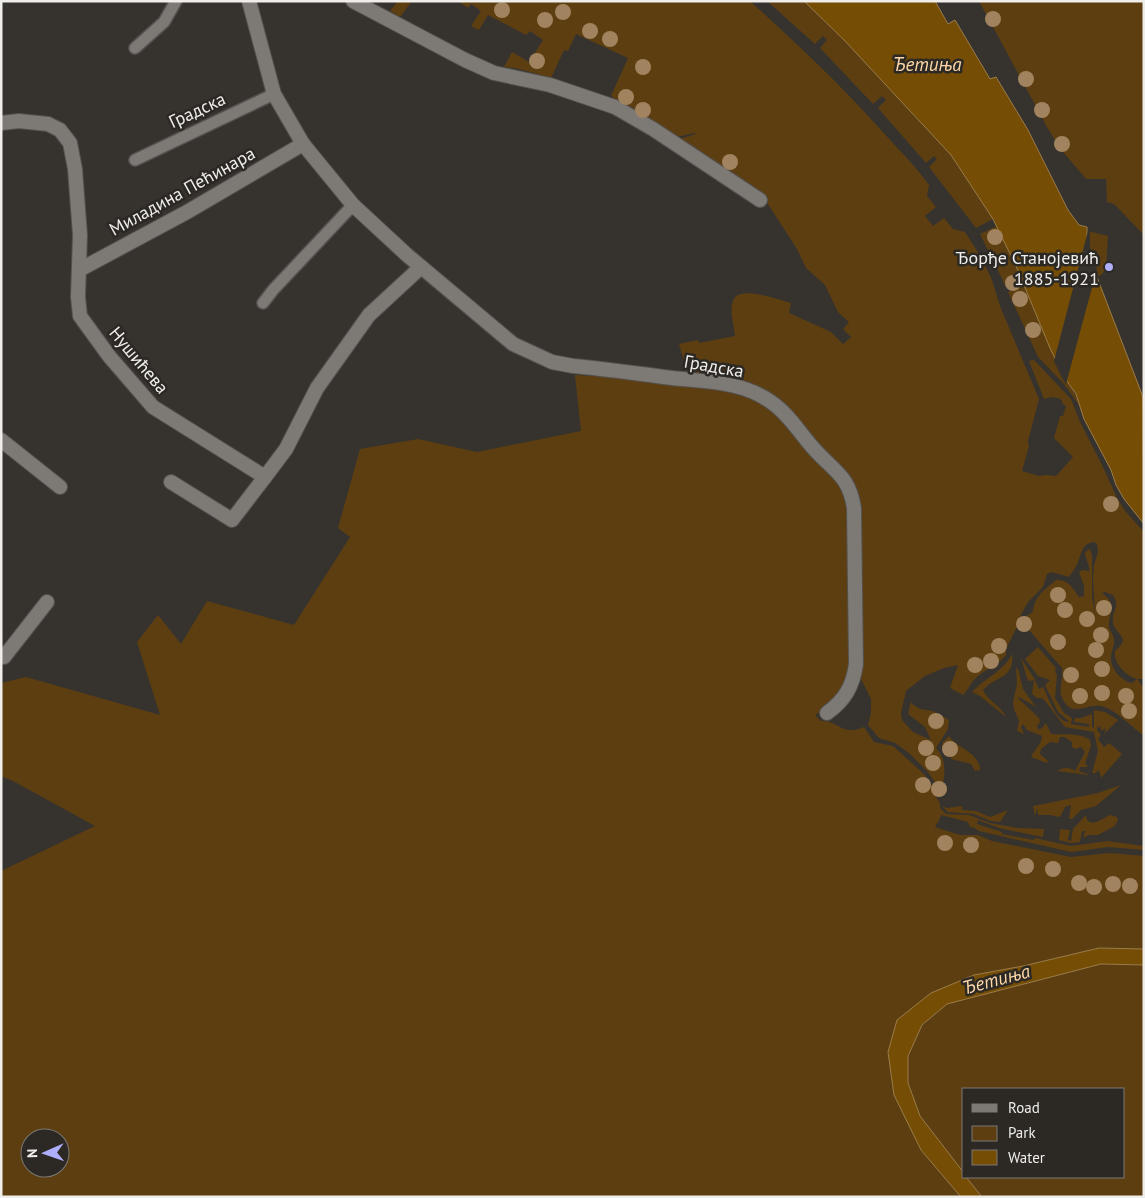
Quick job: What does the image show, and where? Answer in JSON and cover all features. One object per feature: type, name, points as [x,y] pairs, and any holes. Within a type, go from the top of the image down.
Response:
[{"type":"street","name":"Градска","points":[[249,1],[274,94],[303,144],[353,205],[422,267],[513,344],[552,362],[718,382],[755,393],[780,409],[816,452],[843,477],[850,490],[854,508],[856,664],[852,682],[846,696],[827,714]]},
{"type":"street","points":[[353,1],[465,60],[494,73],[550,84],[615,106],[760,200]]},
{"type":"street","name":"Нушићева","points":[[1,123],[19,121],[48,124],[60,130],[70,143],[75,169],[80,235],[78,297],[80,316],[109,356],[153,408],[265,478]]},
{"type":"street","name":"Миладина Пећинара","points":[[79,270],[187,212],[303,144]]},
{"type":"street","points":[[172,482],[232,520],[286,450],[318,388],[369,315],[422,267]]},
{"type":"street","points":[[1,440],[60,487]]},
{"type":"street","points":[[1,654],[4,657],[47,602]]},
{"type":"lane","points":[[135,48],[164,22],[176,1]]},
{"type":"lane","name":"Градска","points":[[135,160],[274,94]]},
{"type":"lane","points":[[263,303],[353,205]]},
{"type":"green space","points":[[398,1],[412,1],[400,17],[390,11]]},
{"type":"green space","points":[[458,1],[750,1],[850,96],[929,185],[927,196],[936,207],[925,216],[933,226],[944,218],[953,229],[965,232],[981,257],[992,280],[1000,306],[1039,399],[1022,471],[1039,476],[1056,476],[1073,457],[1054,438],[1060,416],[1063,416],[1066,406],[1061,399],[1053,397],[1044,399],[1029,361],[1034,360],[1071,399],[1080,422],[1116,496],[1125,511],[1144,532],[1144,679],[1137,679],[1144,688],[1144,736],[1107,708],[1094,706],[1081,709],[1070,708],[1061,695],[1062,668],[1029,630],[1027,632],[1018,625],[1006,649],[1006,655],[977,677],[963,695],[950,688],[958,665],[944,668],[925,676],[906,691],[901,713],[902,720],[913,732],[931,740],[925,727],[908,714],[911,701],[912,704],[920,709],[933,711],[949,720],[948,729],[936,748],[943,759],[944,765],[944,777],[940,796],[936,784],[928,772],[909,753],[895,743],[879,738],[868,725],[871,713],[871,699],[861,679],[862,627],[851,480],[740,381],[687,371],[679,344],[698,340],[699,343],[735,336],[732,305],[736,296],[742,294],[759,294],[791,303],[789,313],[831,332],[843,344],[851,337],[843,329],[849,322],[838,312],[825,285],[806,268],[797,249],[766,201],[679,139],[696,134],[677,137],[611,96],[628,58],[576,34],[568,51],[564,50],[551,78],[504,67],[512,52],[529,62],[543,40],[530,31],[526,35],[488,15],[479,30],[471,26],[481,11],[471,4],[468,8]],"holes":[[[1094,542],[1097,544],[1098,552],[1094,565],[1093,579],[1095,612],[1092,597],[1092,555],[1090,549],[1085,552],[1089,571],[1083,570],[1079,572],[1084,586],[1084,596],[1079,597],[1067,583],[1056,580],[1038,597],[1032,613],[1018,620],[1028,602],[1043,587],[1047,574],[1052,572],[1069,577],[1084,548],[1087,544]],[[1105,592],[1113,595],[1115,599],[1116,606],[1113,622],[1123,640],[1115,651],[1116,660],[1125,672],[1137,679],[1132,683],[1121,677],[1111,662],[1114,641],[1109,626],[1112,607],[1110,600],[1102,593]]]},
{"type":"green space","points":[[767,1],[804,1],[845,41],[951,155],[993,219],[976,228],[929,167],[937,159],[934,156],[926,163],[878,108],[886,100],[882,96],[873,104],[820,48],[827,40],[823,36],[815,44]]},
{"type":"green space","points":[[979,1],[1144,1],[1144,248],[1143,234],[1114,204],[1107,202],[1106,179],[1086,179],[1059,147]]},
{"type":"green space","points":[[997,226],[1022,280],[1006,287],[980,234]]},
{"type":"green space","points":[[1088,231],[1108,236],[1106,269],[1101,275],[1097,276],[1087,251]]},
{"type":"green space","points":[[1024,285],[1052,352],[1079,405],[1064,384],[1038,357],[1008,292]]},
{"type":"green space","points":[[575,375],[644,379],[740,392],[770,407],[838,479],[848,499],[850,662],[847,675],[838,694],[825,709],[815,715],[821,721],[827,721],[845,729],[856,730],[864,727],[874,742],[893,746],[924,774],[940,803],[940,808],[946,814],[969,815],[990,823],[1017,828],[1044,829],[1043,837],[999,828],[978,820],[977,824],[1002,832],[1002,834],[1034,840],[1035,838],[1071,846],[1107,841],[1144,846],[1144,850],[1108,847],[1071,852],[979,831],[970,827],[968,822],[941,815],[935,827],[960,835],[978,835],[992,841],[1071,857],[1110,853],[1144,856],[1144,950],[1099,948],[1023,966],[974,975],[888,1052],[921,1150],[961,1197],[1,1197],[1,871],[95,826],[1,776],[1,683],[26,677],[160,715],[137,642],[158,615],[181,644],[207,601],[294,625],[350,537],[338,528],[360,449],[418,439],[477,452],[581,431]]},
{"type":"green space","points":[[1038,647],[1056,668],[1055,698],[1064,713],[1072,718],[1071,724],[1089,727],[1089,724],[1074,722],[1075,718],[1092,714],[1092,727],[1094,728],[1094,710],[1105,712],[1118,720],[1104,734],[1106,728],[1101,731],[1101,726],[1099,728],[1097,726],[1097,730],[1101,735],[1098,739],[1104,747],[1109,743],[1122,754],[1101,778],[1099,770],[1092,773],[1098,751],[1094,732],[1065,727],[1042,698],[1037,698],[1032,694],[1034,680],[1028,681],[1021,658],[1034,678],[1039,689],[1043,687],[1056,713],[1064,721],[1069,721],[1058,712],[1045,685],[1050,680],[1038,676],[1025,659]]},
{"type":"green space","points":[[1012,654],[1012,662],[1007,673],[983,690],[1006,717],[980,696],[972,692],[999,670]]},
{"type":"green space","points":[[1016,667],[1023,689],[1036,707],[1018,698],[1039,718],[1040,722],[1037,726],[1039,730],[1046,723],[1051,734],[1076,735],[1090,740],[1091,746],[1085,763],[1088,767],[1080,767],[1079,770],[1090,775],[1057,771],[1066,768],[1075,771],[1085,752],[1081,747],[1076,749],[1072,747],[1072,742],[1064,737],[1060,737],[1058,743],[1050,742],[1041,749],[1040,754],[1048,761],[1047,763],[1031,757],[1041,742],[1042,736],[1027,730],[1023,724],[1021,727],[1024,734],[1017,731],[1019,721],[1013,702],[1017,684]]},
{"type":"green space","points":[[949,736],[976,759],[980,770],[975,771],[971,764],[951,759],[952,753],[945,751],[942,747],[943,742]]},
{"type":"green space","points":[[1121,785],[1096,806],[1081,810],[1072,819],[1069,819],[1071,805],[1065,807],[1060,817],[1038,815],[1037,808],[1035,816],[1033,806],[1098,793]]},
{"type":"green space","points":[[942,806],[947,808],[962,806],[962,810],[976,811],[990,817],[1008,810],[1000,822],[991,821],[974,814],[948,812]]},
{"type":"green space","points":[[1086,815],[1087,820],[1093,823],[1110,815],[1117,817],[1118,820],[1115,826],[1098,835],[1089,835],[1083,838],[1085,831],[1082,831],[1080,842],[1071,843],[1059,840],[1060,829],[1070,830],[1068,840],[1071,841],[1073,829]]},
{"type":"green space","points":[[1101,964],[1144,965],[1144,1197],[982,1197],[967,1178],[1125,1178],[1125,1088],[962,1088],[962,1170],[920,1116],[908,1083],[908,1056],[922,1026],[947,1004]]},
{"type":"water","name":"Ђетиња","points":[[804,1],[935,1],[948,24],[955,20],[990,79],[996,77],[1028,130],[1068,210],[1079,225],[1087,227],[1087,251],[1143,397],[1144,524],[1124,499],[1116,485],[1111,470],[1084,419],[1076,394],[1064,377],[1050,348],[1016,266],[993,219],[951,155],[845,41]]},
{"type":"water","name":"Ђетиња","points":[[1099,948],[1144,949],[1144,965],[1101,964],[947,1004],[922,1025],[908,1056],[908,1083],[920,1116],[962,1170],[962,1178],[967,1178],[982,1197],[961,1197],[921,1150],[894,1095],[888,1052],[897,1020],[931,993],[974,975],[1023,966]]},
{"type":"pier","points":[[1088,231],[1090,232],[1090,251],[1097,269],[1066,384],[1054,361]]},
{"type":"place","name":"Ђорђе Станојевић 1885-1921","points":[[1109,267]]}]
